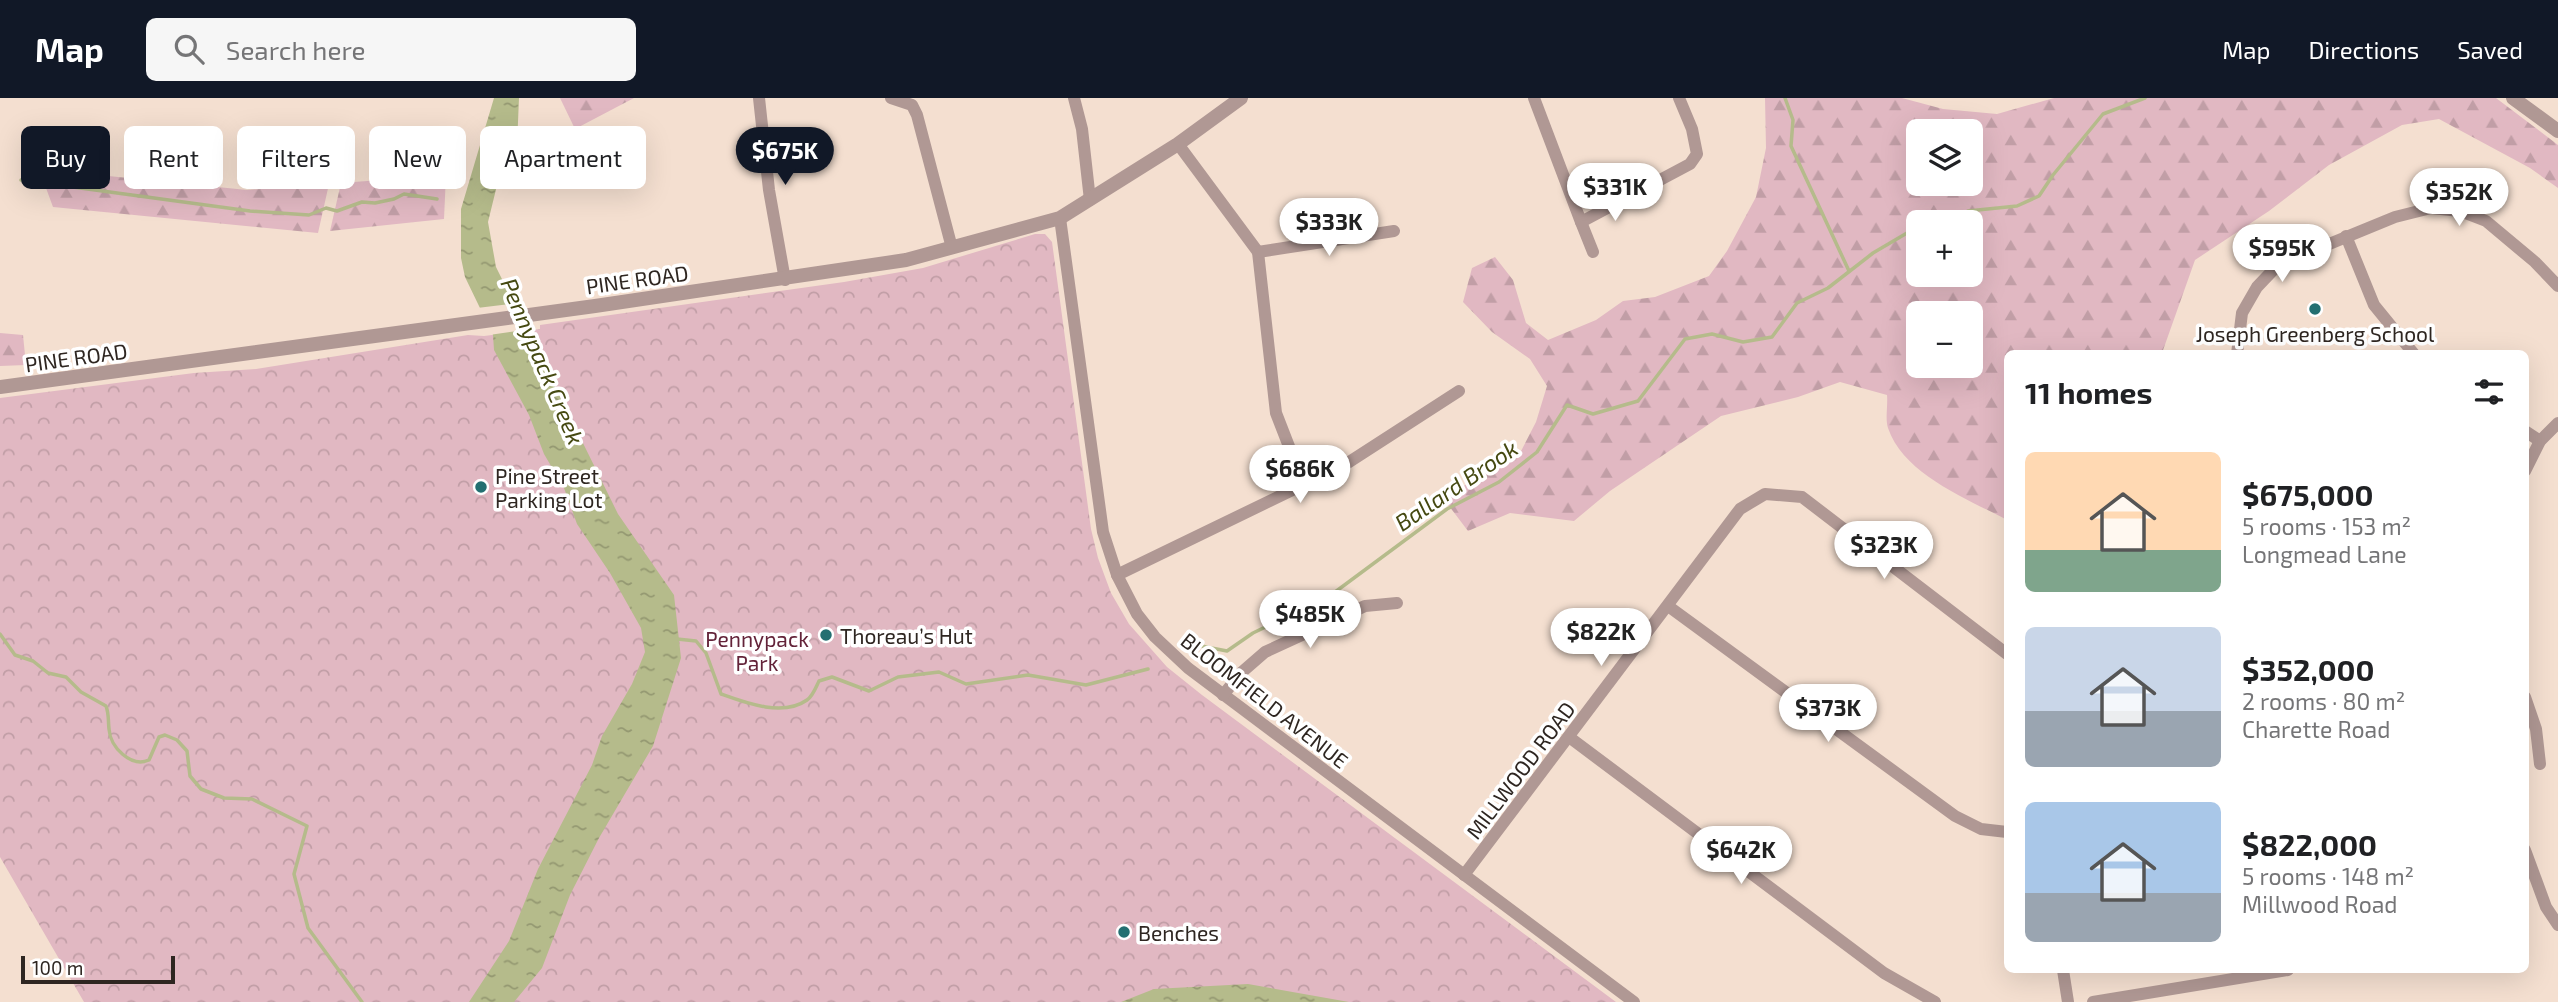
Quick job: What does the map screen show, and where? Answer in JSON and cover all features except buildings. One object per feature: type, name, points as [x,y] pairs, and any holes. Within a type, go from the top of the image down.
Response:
[{"type":"street","points":[[759,98],[769,190],[785,280]]},
{"type":"street","points":[[891,98],[912,105],[917,115],[952,248]]},
{"type":"street","points":[[1074,98],[1082,129],[1090,200]]},
{"type":"street","name":"PINE ROAD","points":[[0,387],[785,280],[906,260],[1060,218],[1178,144],[1241,98]]},
{"type":"street","points":[[1534,98],[1593,252]]},
{"type":"street","points":[[1581,222],[1690,163],[1697,154],[1692,129],[1679,98]]},
{"type":"street","points":[[2513,98],[2558,131]]},
{"type":"street","points":[[1178,144],[1258,252],[1276,413],[1304,485]]},
{"type":"street","points":[[2237,350],[2242,313],[2257,287],[2278,265],[2395,217],[2431,208],[2460,211],[2486,221],[2507,237],[2558,286]]},
{"type":"street","name":"BLOOMFIELD AVENUE","points":[[1060,218],[1103,532],[1117,575],[1137,614],[1155,637],[1223,695],[1634,1002]]},
{"type":"street","points":[[1258,252],[1394,231]]},
{"type":"street","points":[[2346,236],[2374,305],[2411,350]]},
{"type":"street","points":[[1117,575],[1346,464],[1459,391]]},
{"type":"street","points":[[2529,463],[2540,441],[2558,423]]},
{"type":"street","points":[[2529,434],[2540,441]]},
{"type":"street","name":"MILLWOOD ROAD","points":[[1464,875],[1668,606],[1725,526],[1740,509],[1765,494],[1802,497],[2004,652]]},
{"type":"street","points":[[1223,695],[1242,671],[1265,652],[1365,606],[1397,603]]},
{"type":"street","points":[[1668,606],[1955,816],[1981,829],[2004,832]]},
{"type":"street","points":[[2529,709],[2536,729],[2540,764]]},
{"type":"street","points":[[1569,737],[1884,972],[1935,1002]]},
{"type":"street","points":[[2529,861],[2546,907],[2558,925]]},
{"type":"street","points":[[2063,973],[2068,1002]]},
{"type":"street","points":[[2093,1002],[2229,974]]},
{"type":"green space","points":[[560,98],[634,98],[581,126],[574,126]]},
{"type":"green space","points":[[1765,98],[1902,98],[1943,109],[1997,114],[2054,98],[2496,98],[2558,145],[2558,188],[2530,168],[2439,119],[2402,125],[2329,165],[2269,211],[2195,260],[2163,350],[2004,350],[2004,518],[1939,484],[1908,459],[1896,445],[1888,428],[1887,395],[1840,382],[1798,397],[1721,416],[1610,491],[1574,521],[1510,513],[1468,531],[1443,498],[1520,453],[1536,422],[1547,386],[1530,359],[1492,332],[1463,302],[1472,268],[1495,257],[1513,280],[1526,323],[1548,340],[1596,320],[1623,301],[1655,297],[1709,276],[1727,251],[1756,197],[1766,148]]},
{"type":"green space","points":[[110,176],[124,178],[124,189],[328,189],[318,233],[53,207],[46,189],[110,189]]},
{"type":"green space","points":[[369,181],[369,189],[445,189],[444,219],[330,231],[340,189],[355,189],[355,182]]},
{"type":"green space","name":"Pennypack Park","points":[[1035,234],[1045,234],[1052,242],[1091,529],[1111,593],[1129,624],[1167,667],[1202,695],[1616,1002],[84,1002],[0,857],[0,398],[194,373],[256,369],[468,335],[484,336],[540,329],[540,325],[844,282],[923,268]]},
{"type":"green space","points":[[0,333],[23,335],[26,365],[0,366]]},
{"type":"water","points":[[494,98],[519,98],[518,126],[486,126]]},
{"type":"water","points":[[480,145],[480,189],[496,189],[488,222],[496,267],[618,514],[674,595],[681,658],[653,746],[599,838],[570,895],[542,968],[514,1002],[469,1002],[509,941],[538,869],[592,765],[602,736],[632,684],[645,652],[641,628],[610,573],[577,524],[564,488],[544,454],[529,415],[494,350],[493,335],[465,277],[461,258],[461,209]]},
{"type":"water","points":[[1248,984],[1349,1002],[1121,1002],[1154,989]]},
{"type":"pier","points":[[517,303],[531,329],[489,335],[477,308]]},
{"type":"waterway","points":[[1785,98],[1793,120],[1791,146],[1849,271]]},
{"type":"waterway","name":"Ballard Brook","points":[[1978,210],[2017,206],[2039,196],[2103,114],[2145,98]]},
{"type":"waterway","points":[[87,189],[250,211],[309,215],[326,208],[337,211],[362,202],[375,203],[404,194],[437,199]]},
{"type":"waterway","name":"Ballard Brook","points":[[1196,645],[1227,651],[1253,633],[1331,595],[1447,509],[1499,482],[1537,452],[1567,405],[1593,414],[1638,401],[1685,339],[1712,334],[1743,342],[1772,337],[1797,303],[1828,288],[1873,253],[1906,234]]},
{"type":"waterway","points":[[0,634],[15,655],[33,661],[48,673],[66,677],[81,692],[106,706],[113,743],[129,758],[142,762],[149,760],[159,737],[165,735],[177,740],[187,751],[190,776],[201,789],[224,798],[252,799],[307,826],[294,874],[308,928],[362,1002]]},
{"type":"waterway","name":"Ballard Brook","points":[[677,639],[696,641],[706,653],[721,694],[776,708],[787,708],[807,700],[819,681],[832,677],[869,691],[898,677],[939,672],[966,684],[1028,675],[1086,685],[1148,669]]},
{"type":"place","name":"Joseph Greenberg School","points":[[2315,309]]},
{"type":"place","name":"Pine Street Parking Lot","points":[[481,487]]},
{"type":"place","name":"Thoreau’s Hut","points":[[826,635]]},
{"type":"place","name":"Benches","points":[[1124,932]]},
{"type":"water label","name":"Pennypack Creek","points":[[543,361]]}]
